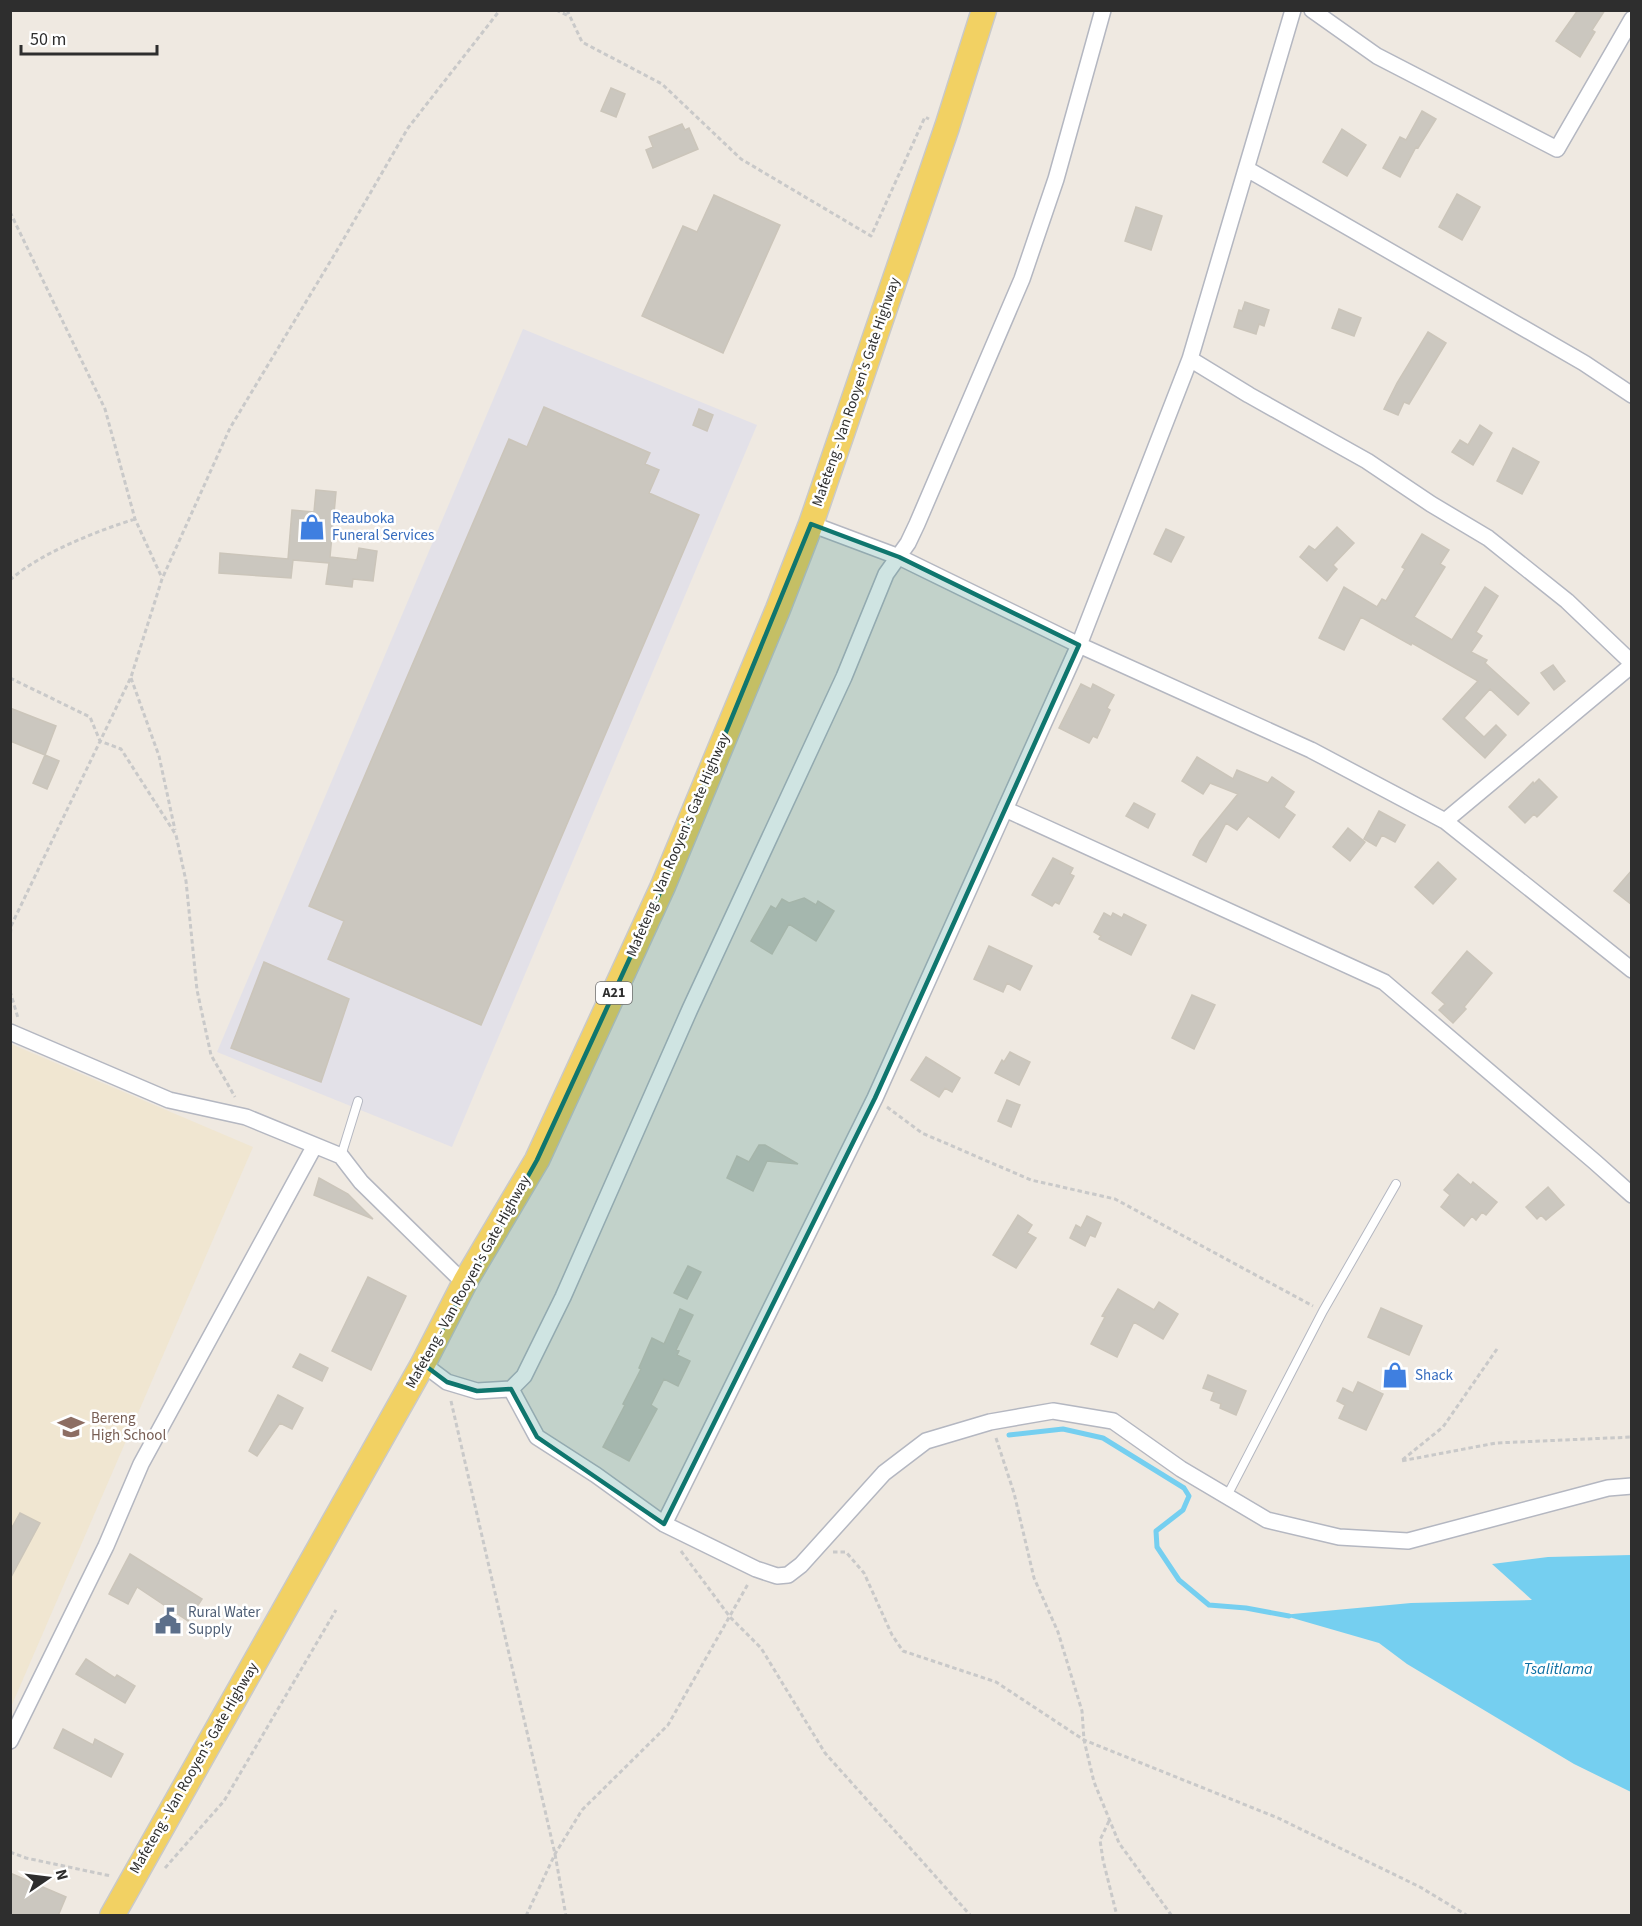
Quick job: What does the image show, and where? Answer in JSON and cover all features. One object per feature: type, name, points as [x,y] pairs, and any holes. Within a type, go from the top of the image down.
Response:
[{"type":"main road","name":"Mafeteng - Van Rooyen's Gate Highway","points":[[112,1916],[423,1364],[466,1280],[537,1160],[663,886],[811,524],[947,127],[984,10]]},
{"type":"street","points":[[423,1364],[447,1382],[477,1391],[511,1389],[524,1376],[562,1297],[690,1009],[844,677],[886,574],[908,543],[917,524],[1022,279],[1056,179],[1103,10]]},
{"type":"street","points":[[664,1524],[875,1098],[1079,645],[1190,359],[1293,10]]},
{"type":"street","points":[[1312,10],[1377,56],[1557,149],[1632,19]]},
{"type":"street","points":[[1247,169],[1584,363],[1631,393]]},
{"type":"street","points":[[1190,359],[1367,461],[1431,504],[1488,538],[1567,601],[1632,664],[1445,821]]},
{"type":"street","points":[[811,524],[898,557],[1079,645],[1311,750],[1445,821],[1632,970]]},
{"type":"street","points":[[1005,809],[1384,982],[1632,1195]]},
{"type":"street","points":[[17,1034],[169,1101],[246,1117],[314,1147],[341,1156],[361,1182],[456,1275],[466,1280]]},
{"type":"street","points":[[10,1741],[106,1546],[141,1464],[314,1147]]},
{"type":"street","points":[[511,1389],[537,1437],[596,1475],[664,1524],[756,1569],[777,1576],[788,1575],[801,1565],[884,1473],[927,1441],[990,1422],[1053,1411],[1113,1421],[1181,1469],[1267,1520],[1339,1537],[1408,1541],[1608,1488],[1632,1486]]},
{"type":"lane","points":[[341,1156],[357,1101]]},
{"type":"lane","points":[[1227,1497],[1323,1311],[1396,1184]]},
{"type":"path","points":[[10,941],[11,926],[131,677],[162,579],[230,428],[408,128],[500,10]]},
{"type":"path","points":[[556,10],[570,17]]},
{"type":"path","points":[[567,10],[582,42],[662,84],[741,159],[871,236],[925,117],[947,127]]},
{"type":"path","points":[[10,212],[105,409],[135,519],[162,579]]},
{"type":"path","points":[[10,580],[24,568],[91,534],[135,519]]},
{"type":"path","points":[[131,677],[159,756],[186,881],[198,990],[211,1055],[246,1117]]},
{"type":"path","points":[[10,678],[90,717],[100,741],[121,749],[176,835]]},
{"type":"path","points":[[10,991],[17,1034]]},
{"type":"path","points":[[875,1098],[922,1133],[1031,1180],[1115,1199],[1323,1311]]},
{"type":"path","points":[[1497,1348],[1443,1428],[1401,1461],[1496,1443],[1632,1437]]},
{"type":"path","points":[[447,1382],[555,1854],[566,1916]]},
{"type":"path","points":[[990,1422],[1014,1493],[1034,1578],[1058,1632],[1082,1711],[1084,1740],[1094,1782],[1119,1843],[1172,1916]]},
{"type":"path","points":[[664,1524],[691,1566],[730,1617],[761,1648],[825,1753],[971,1916]]},
{"type":"path","points":[[831,1552],[846,1552],[864,1573],[892,1635],[903,1651],[996,1682],[1084,1740],[1278,1818],[1420,1887],[1468,1916]]},
{"type":"path","points":[[526,1916],[555,1854],[582,1810],[668,1725],[756,1569]]},
{"type":"path","points":[[10,1852],[58,1866],[131,1879],[159,1874],[224,1801],[336,1610]]},
{"type":"path","points":[[1109,1821],[1100,1840],[1117,1916]]},
{"type":"highlighted area","points":[[811,524],[899,557],[1079,645],[875,1098],[664,1524],[537,1437],[511,1389],[477,1391],[447,1382],[423,1364],[537,1160],[663,886]]},
{"type":"shaded area","points":[[523,329],[757,425],[452,1147],[217,1052]]},
{"type":"shaded area","name":"Bereng High School","points":[[11,1044],[253,1147],[11,1707]]},
{"type":"water","name":"Tsalitlama","points":[[1631,1555],[1631,1792],[1574,1764],[1407,1664],[1379,1643],[1282,1615],[1411,1603],[1532,1600],[1492,1564],[1548,1557]]},
{"type":"building","points":[[1578,10],[1605,10],[1592,30],[1595,32],[1580,57],[1556,41]]},
{"type":"building","points":[[611,88],[625,94],[616,117],[601,111]]},
{"type":"building","points":[[1422,111],[1436,119],[1418,148],[1416,147],[1400,177],[1383,168],[1400,137],[1406,140]]},
{"type":"building","points":[[682,124],[685,130],[689,128],[698,149],[653,168],[646,150],[653,147],[649,137]]},
{"type":"building","points":[[1342,129],[1366,145],[1347,176],[1323,162]]},
{"type":"building","points":[[1457,194],[1480,207],[1462,240],[1439,227]]},
{"type":"building","points":[[714,195],[780,225],[723,353],[642,316],[683,226],[697,232]]},
{"type":"building","points":[[1136,207],[1162,216],[1151,250],[1125,241]]},
{"type":"building","points":[[1245,302],[1269,310],[1264,326],[1259,324],[1256,334],[1234,327],[1239,310],[1242,311]]},
{"type":"building","points":[[1339,309],[1361,318],[1354,336],[1332,328]]},
{"type":"building","points":[[1428,332],[1446,343],[1409,404],[1404,402],[1398,415],[1384,409],[1397,383]]},
{"type":"building","points":[[544,407],[650,453],[645,464],[659,470],[649,493],[699,515],[481,1025],[328,959],[344,921],[309,906],[509,439],[527,447]]},
{"type":"building","points":[[699,409],[713,415],[707,431],[693,425]]},
{"type":"building","points":[[1480,425],[1492,433],[1473,465],[1452,452],[1460,440],[1468,445]]},
{"type":"building","points":[[1513,448],[1539,462],[1522,494],[1497,481]]},
{"type":"building","points":[[316,490],[336,492],[330,557],[357,560],[359,548],[377,551],[373,581],[353,579],[352,587],[326,584],[329,563],[293,560],[291,578],[219,573],[220,553],[288,559],[292,510],[314,512]]},
{"type":"building","points":[[1337,527],[1354,543],[1333,565],[1337,569],[1327,581],[1300,557],[1309,546],[1315,550]]},
{"type":"building","points":[[1166,529],[1184,537],[1171,562],[1154,554]]},
{"type":"building","points":[[1422,534],[1449,550],[1440,564],[1445,567],[1414,617],[1452,640],[1485,587],[1498,596],[1476,632],[1482,636],[1471,652],[1487,660],[1485,663],[1529,703],[1518,715],[1490,689],[1464,718],[1484,737],[1496,725],[1506,735],[1485,758],[1443,719],[1478,681],[1361,617],[1344,650],[1319,638],[1344,587],[1377,607],[1382,599],[1386,601],[1405,569],[1402,567]]},
{"type":"building","points":[[1553,665],[1565,681],[1554,690],[1541,673]]},
{"type":"building","points":[[1081,684],[1091,689],[1093,684],[1114,695],[1097,738],[1093,736],[1089,743],[1059,728]]},
{"type":"building","points":[[10,708],[56,726],[45,755],[10,741]]},
{"type":"building","points":[[45,755],[59,761],[47,789],[33,783]]},
{"type":"building","points":[[1197,757],[1233,779],[1237,770],[1268,783],[1272,777],[1294,792],[1284,807],[1295,815],[1279,838],[1248,816],[1237,830],[1226,823],[1206,862],[1193,855],[1200,841],[1238,794],[1210,783],[1203,794],[1182,781]]},
{"type":"building","points":[[1539,779],[1557,797],[1537,817],[1534,814],[1525,823],[1509,807],[1533,782],[1534,784]]},
{"type":"building","points":[[1134,803],[1155,814],[1148,828],[1126,816]]},
{"type":"building","points":[[1379,811],[1405,825],[1395,842],[1382,835],[1376,846],[1364,839]]},
{"type":"building","points":[[1348,828],[1365,842],[1350,861],[1333,847]]},
{"type":"building","points":[[1053,858],[1073,868],[1070,874],[1074,876],[1059,904],[1055,902],[1052,906],[1032,895]]},
{"type":"building","points":[[1438,862],[1456,879],[1433,904],[1415,887]]},
{"type":"building","points":[[1632,870],[1632,905],[1614,891]]},
{"type":"building","points":[[804,898],[816,905],[818,901],[834,911],[816,941],[789,924],[772,954],[751,941],[771,906],[776,909],[782,899],[789,903]]},
{"type":"building","points":[[1104,913],[1111,917],[1113,913],[1122,918],[1124,914],[1146,925],[1131,955],[1099,939],[1101,936],[1094,932]]},
{"type":"building","points":[[989,946],[1032,966],[1020,990],[1007,983],[1003,992],[974,979]]},
{"type":"building","points":[[1467,951],[1492,973],[1453,1023],[1439,1010],[1445,1004],[1432,993]]},
{"type":"building","points":[[264,962],[349,999],[321,1082],[231,1048]]},
{"type":"building","points":[[1192,995],[1215,1005],[1194,1049],[1172,1038]]},
{"type":"building","points":[[1010,1052],[1030,1062],[1019,1085],[995,1073],[1002,1060],[1004,1062]]},
{"type":"building","points":[[926,1057],[960,1078],[952,1092],[945,1088],[939,1097],[911,1080]]},
{"type":"building","points":[[1007,1100],[1020,1105],[1011,1127],[998,1121]]},
{"type":"building","points":[[759,1145],[765,1145],[798,1164],[767,1161],[753,1191],[727,1178],[737,1156],[749,1162]]},
{"type":"building","points":[[1458,1174],[1471,1185],[1473,1182],[1497,1202],[1486,1215],[1482,1212],[1476,1220],[1472,1216],[1464,1226],[1441,1207],[1450,1195],[1444,1190]]},
{"type":"building","points":[[319,1178],[348,1194],[373,1219],[314,1195]]},
{"type":"building","points":[[1548,1187],[1564,1205],[1546,1220],[1541,1215],[1537,1219],[1526,1207]]},
{"type":"building","points":[[1018,1215],[1032,1225],[1027,1233],[1036,1238],[1016,1268],[993,1255]]},
{"type":"building","points":[[1087,1216],[1101,1223],[1095,1237],[1090,1235],[1085,1246],[1070,1238],[1076,1225],[1081,1228]]},
{"type":"building","points":[[688,1266],[701,1272],[687,1299],[674,1293]]},
{"type":"building","points":[[368,1277],[406,1296],[371,1370],[332,1351]]},
{"type":"building","points":[[1118,1289],[1154,1310],[1159,1302],[1178,1314],[1163,1339],[1134,1322],[1117,1357],[1091,1344],[1105,1317],[1102,1316]]},
{"type":"building","points":[[1381,1308],[1422,1326],[1409,1355],[1368,1337]]},
{"type":"building","points":[[680,1309],[693,1315],[676,1350],[679,1351],[677,1355],[690,1361],[678,1386],[664,1379],[651,1405],[657,1409],[629,1461],[603,1447],[625,1405],[623,1404],[641,1369],[639,1368],[652,1338],[664,1344]]},
{"type":"building","points":[[300,1354],[328,1368],[322,1381],[293,1367]]},
{"type":"building","points":[[1208,1375],[1246,1391],[1236,1415],[1220,1408],[1221,1404],[1211,1400],[1214,1392],[1203,1388]]},
{"type":"building","points":[[1358,1382],[1383,1394],[1366,1430],[1339,1418],[1345,1405],[1337,1401],[1343,1388],[1353,1393]]},
{"type":"building","points":[[278,1395],[303,1408],[292,1429],[280,1423],[257,1456],[249,1451]]},
{"type":"building","points":[[20,1513],[40,1523],[10,1579],[10,1531]]},
{"type":"building","points":[[130,1554],[202,1599],[188,1621],[137,1587],[128,1604],[109,1594]]},
{"type":"building","points":[[86,1659],[115,1678],[117,1675],[135,1686],[125,1703],[76,1674]]},
{"type":"building","points":[[63,1729],[93,1745],[95,1739],[123,1754],[111,1777],[54,1748]]},
{"type":"building","points":[[10,1873],[66,1897],[58,1916],[10,1916]]},
{"type":"waterway","points":[[1009,1435],[1063,1429],[1103,1438],[1184,1488],[1189,1496],[1183,1510],[1156,1531],[1157,1547],[1179,1580],[1209,1605],[1246,1608],[1289,1616]]},
{"type":"place","name":"Reauboka Funeral Services","points":[[312,527]]},
{"type":"place","name":"Shack","points":[[1395,1375]]},
{"type":"place","name":"Bereng High School","points":[[71,1427]]},
{"type":"place","name":"Rural Water Supply","points":[[168,1621]]}]
